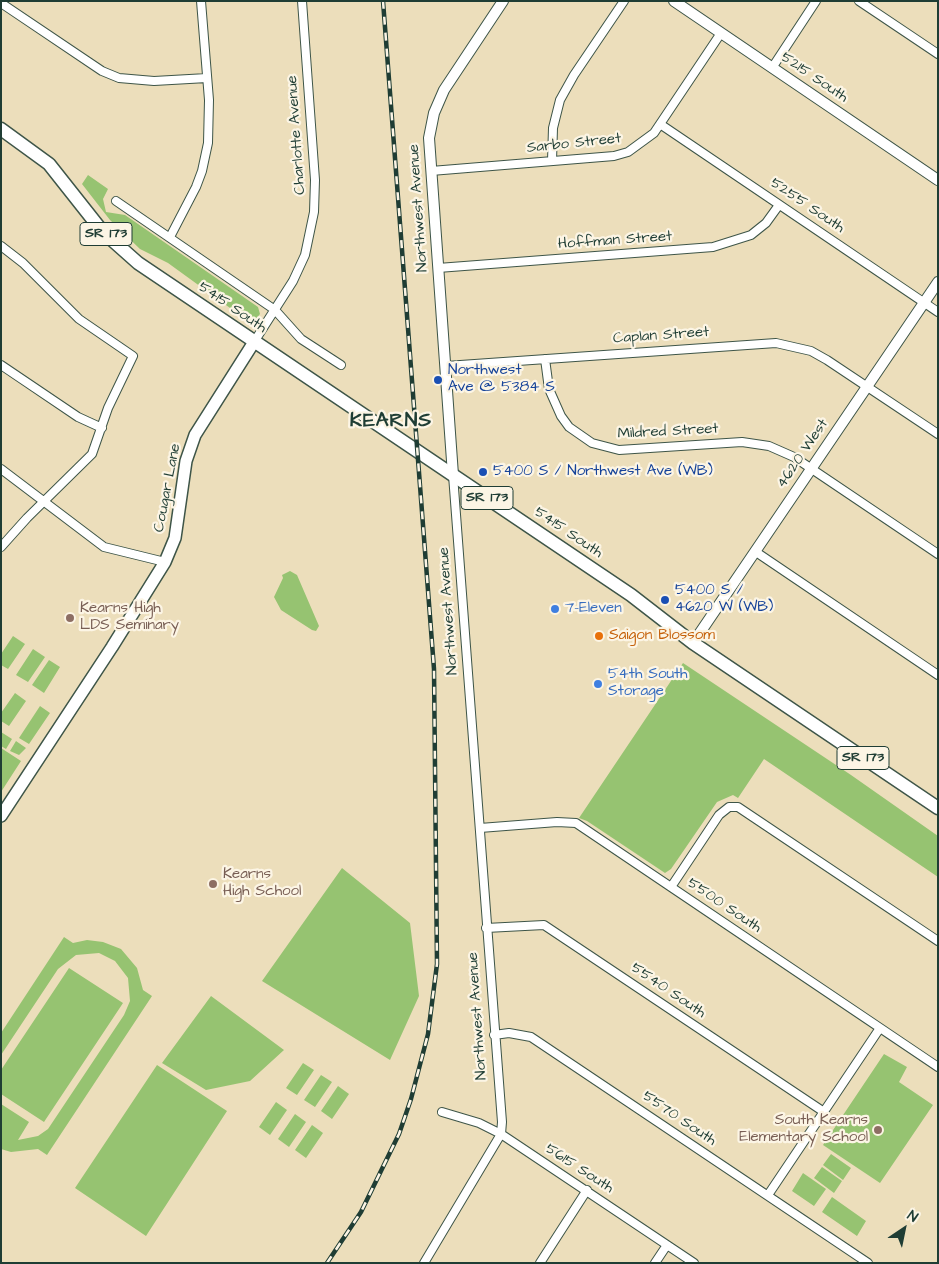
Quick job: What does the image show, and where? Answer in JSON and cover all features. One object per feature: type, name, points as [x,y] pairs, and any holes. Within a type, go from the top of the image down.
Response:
[{"type":"main road","name":"5415 South","points":[[1,129],[49,164],[102,231],[121,250],[254,342],[631,595],[693,643],[938,808]]},
{"type":"main road","name":"Cougar Lane","points":[[1,816],[112,647],[165,562],[175,538],[186,461],[195,435],[254,342]]},
{"type":"street","points":[[170,237],[189,203],[202,171],[209,120],[201,1]]},
{"type":"street","name":"Charlotte Avenue","points":[[254,342],[293,281],[305,255],[312,229],[315,180],[302,1]]},
{"type":"street","name":"Northwest Avenue","points":[[500,1134],[502,1122],[430,170],[431,125],[444,90],[503,1]]},
{"type":"street","points":[[552,161],[552,128],[560,100],[574,75],[624,1]]},
{"type":"street","name":"5215 South","points":[[674,1],[938,180]]},
{"type":"street","points":[[772,68],[816,1]]},
{"type":"street","points":[[859,1],[938,54]]},
{"type":"street","points":[[1,3],[102,71],[119,78],[154,81],[207,78]]},
{"type":"street","name":"Sarbo Street","points":[[430,170],[614,156],[628,152],[646,141],[660,124],[721,33]]},
{"type":"street","name":"5255 South","points":[[660,124],[938,312]]},
{"type":"street","points":[[116,201],[275,310],[301,339],[341,365]]},
{"type":"street","name":"Hoffman Street","points":[[438,268],[713,247],[751,235],[766,223],[779,205]]},
{"type":"street","points":[[1,246],[23,263],[79,319],[133,356],[126,374],[115,390],[97,445],[86,462],[44,501],[1,547]]},
{"type":"street","name":"4620 West","points":[[693,643],[938,282]]},
{"type":"street","name":"Caplan Street","points":[[446,366],[776,343],[811,351],[938,434]]},
{"type":"street","name":"Mildred Street","points":[[545,359],[549,388],[561,416],[569,427],[592,443],[619,450],[755,443],[782,451],[938,554]]},
{"type":"street","points":[[1,365],[78,417],[102,428]]},
{"type":"street","points":[[1,469],[104,547],[165,562]]},
{"type":"street","points":[[756,552],[938,675]]},
{"type":"street","points":[[671,887],[724,810],[734,806],[741,808],[938,941]]},
{"type":"street","name":"5500 South","points":[[480,828],[557,822],[576,823],[938,1067]]},
{"type":"street","name":"5540 South","points":[[486,928],[544,925],[824,1112]]},
{"type":"street","points":[[768,1195],[880,1028]]},
{"type":"street","name":"5570 South","points":[[494,1035],[509,1033],[532,1037],[868,1263]]},
{"type":"street","name":"5615 South","points":[[442,1112],[478,1123],[500,1134],[587,1190],[694,1263]]},
{"type":"street","points":[[424,1263],[500,1134]]},
{"type":"street","points":[[540,1263],[587,1190]]},
{"type":"street","points":[[655,1263],[667,1245]]},
{"type":"green space","points":[[88,175],[108,189],[103,199],[106,212],[125,215],[258,307],[260,314],[255,320],[248,321],[168,263],[140,249],[110,220],[82,184]]},
{"type":"green space","points":[[290,571],[297,575],[319,626],[316,631],[281,610],[274,597],[283,578],[282,575]]},
{"type":"green space","points":[[13,636],[25,644],[8,669],[1,665],[1,654]]},
{"type":"green space","points":[[33,649],[45,657],[28,682],[16,675]]},
{"type":"green space","points":[[49,660],[60,667],[44,693],[32,685]]},
{"type":"green space","points":[[683,663],[851,775],[938,836],[938,877],[764,759],[738,798],[733,795],[717,802],[671,869],[665,873],[587,821],[579,818]]},
{"type":"green space","points":[[15,693],[26,701],[9,726],[1,721],[1,713]]},
{"type":"green space","points":[[40,706],[50,713],[29,744],[19,738]]},
{"type":"green space","points":[[1,732],[12,739],[6,749],[1,746]]},
{"type":"green space","points":[[16,741],[26,748],[19,755],[10,751]]},
{"type":"green space","points":[[1,748],[21,761],[1,792]]},
{"type":"green space","points":[[342,868],[410,923],[419,996],[390,1060],[262,981]]},
{"type":"green space","points":[[64,937],[73,943],[87,940],[103,942],[121,949],[137,968],[143,990],[152,996],[47,1155],[38,1149],[11,1152],[1,1149],[1,1104],[29,1122],[18,1140],[38,1136],[48,1129],[124,1015],[130,1001],[128,978],[115,961],[99,953],[76,955],[58,969],[1,1055],[1,1033]]},
{"type":"green space","points":[[69,968],[123,1003],[44,1122],[1,1094],[1,1070]]},
{"type":"green space","points":[[211,996],[284,1050],[250,1081],[206,1090],[162,1063]]},
{"type":"green space","points":[[884,1054],[907,1067],[899,1082],[933,1105],[880,1183],[823,1145]]},
{"type":"green space","points":[[303,1063],[314,1070],[297,1095],[286,1088]]},
{"type":"green space","points":[[157,1065],[227,1111],[146,1236],[75,1188]]},
{"type":"green space","points":[[321,1075],[332,1082],[315,1107],[304,1100]]},
{"type":"green space","points":[[338,1086],[349,1094],[332,1119],[321,1111]]},
{"type":"green space","points":[[276,1102],[287,1110],[270,1135],[259,1127]]},
{"type":"green space","points":[[295,1114],[306,1122],[289,1147],[278,1139]]},
{"type":"green space","points":[[312,1125],[323,1133],[306,1158],[295,1150]]},
{"type":"green space","points":[[831,1154],[851,1168],[843,1180],[823,1165]]},
{"type":"green space","points":[[822,1167],[842,1181],[834,1193],[814,1178]]},
{"type":"green space","points":[[803,1173],[826,1189],[814,1206],[792,1191]]},
{"type":"green space","points":[[832,1197],[866,1221],[857,1236],[822,1212]]},
{"type":"railway","points":[[327,1263],[361,1212],[399,1134],[411,1099],[428,1034],[437,964],[434,669],[383,1]]},
{"type":"place","name":"Northwest Ave @ 5384 S","points":[[438,380]]},
{"type":"place","name":"5400 S / Northwest Ave (WB)","points":[[483,472]]},
{"type":"place","name":"5400 S / 4620 W (WB)","points":[[665,600]]},
{"type":"place","name":"7-Eleven","points":[[555,609]]},
{"type":"place","name":"Kearns High LDS Seminary","points":[[70,618]]},
{"type":"place","name":"Saigon Blossom","points":[[599,636]]},
{"type":"place","name":"54th South Storage","points":[[598,684]]},
{"type":"place","name":"Kearns High School","points":[[213,884]]},
{"type":"place","name":"South Kearns Elementary School","points":[[878,1130]]},
{"type":"district","name":"KEARNS","points":[[391,422]]}]
